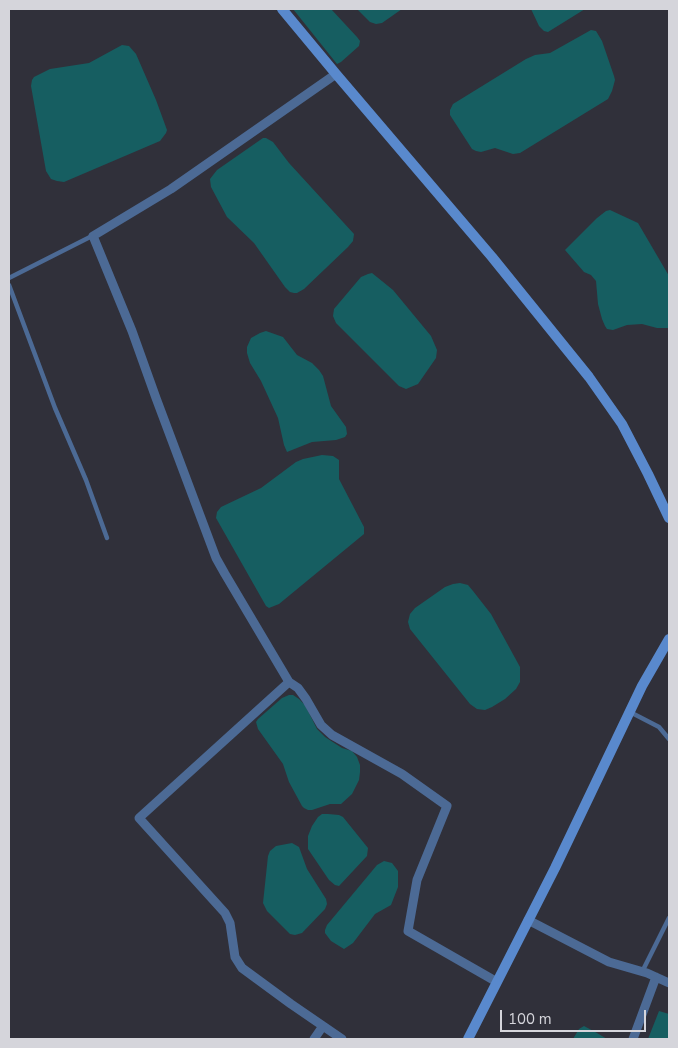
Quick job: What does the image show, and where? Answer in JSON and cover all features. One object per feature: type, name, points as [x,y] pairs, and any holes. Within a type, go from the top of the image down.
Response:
[{"type":"street","points":[[282,9],[492,257],[589,377],[622,424],[669,518]]},
{"type":"street","points":[[336,74],[172,189],[93,236],[132,331],[216,558],[289,682],[298,688],[321,725],[332,735],[402,774],[448,806],[417,880],[408,931],[497,982]]},
{"type":"street","points":[[468,1039],[555,868],[629,712],[669,639]]},
{"type":"street","points":[[289,682],[139,818],[225,913],[230,923],[235,958],[242,968],[342,1039]]},
{"type":"street","points":[[528,920],[609,962],[656,977],[669,984]]},
{"type":"street","points":[[633,1039],[656,977]]},
{"type":"street","points":[[314,1039],[322,1026]]},
{"type":"lane","points":[[9,278],[93,236]]},
{"type":"lane","points":[[9,285],[55,408],[86,480],[107,538]]},
{"type":"lane","points":[[629,712],[659,727],[669,739]]},
{"type":"lane","points":[[642,972],[669,918]]},
{"type":"shaded area","points":[[293,9],[331,9],[357,37],[360,41],[359,46],[337,64]]},
{"type":"shaded area","points":[[357,9],[402,9],[382,23],[376,24],[370,22]]},
{"type":"shaded area","points":[[531,9],[585,9],[548,32],[539,26]]},
{"type":"shaded area","points":[[591,30],[596,31],[602,41],[615,80],[608,99],[520,153],[513,154],[495,148],[481,152],[472,149],[450,115],[453,104],[526,59],[535,55],[550,53]]},
{"type":"shaded area","points":[[122,45],[129,46],[136,54],[156,100],[167,130],[166,133],[160,141],[64,182],[51,179],[46,171],[31,86],[32,80],[34,77],[50,69],[89,63]]},
{"type":"shaded area","points":[[263,138],[273,142],[289,163],[354,234],[353,241],[348,247],[304,289],[297,293],[290,292],[285,287],[254,243],[227,217],[211,187],[210,179],[217,170]]},
{"type":"shaded area","points":[[610,210],[638,223],[669,276],[669,328],[657,328],[642,324],[627,325],[613,330],[607,329],[598,304],[596,281],[591,275],[584,272],[565,250],[597,218]]},
{"type":"shaded area","points":[[372,273],[393,290],[431,336],[437,350],[436,358],[418,384],[406,389],[399,386],[336,323],[333,316],[334,309],[361,277]]},
{"type":"shaded area","points":[[266,331],[283,337],[297,355],[312,363],[319,370],[323,376],[331,406],[346,427],[347,434],[345,437],[336,440],[312,442],[287,452],[278,418],[261,381],[250,363],[247,353],[247,347],[251,338]]},
{"type":"shaded area","points":[[322,455],[333,456],[339,460],[339,479],[364,527],[364,534],[279,604],[269,608],[266,606],[216,518],[217,512],[221,507],[261,488],[296,462]]},
{"type":"shaded area","points":[[460,583],[468,585],[491,614],[520,667],[520,682],[516,689],[505,699],[485,710],[477,709],[470,704],[410,629],[408,622],[410,614],[415,608],[445,587]]},
{"type":"shaded area","points":[[293,695],[305,705],[317,729],[325,737],[342,748],[352,751],[357,757],[360,765],[359,780],[352,794],[341,804],[330,804],[312,810],[304,808],[289,782],[283,764],[258,729],[256,722],[258,719],[282,698]]},
{"type":"shaded area","points":[[322,814],[343,817],[368,848],[367,856],[339,886],[329,880],[308,849],[308,836],[312,826]]},
{"type":"shaded area","points":[[292,843],[299,847],[307,869],[326,899],[327,904],[325,909],[302,933],[295,935],[290,934],[267,911],[263,903],[270,851],[276,846]]},
{"type":"shaded area","points":[[384,861],[392,863],[398,871],[398,887],[391,905],[375,914],[353,943],[344,949],[331,941],[325,933],[327,925],[377,865]]},
{"type":"shaded area","points":[[659,1011],[669,1014],[669,1039],[648,1039]]},
{"type":"shaded area","points":[[584,1026],[607,1039],[573,1039],[579,1029]]}]
